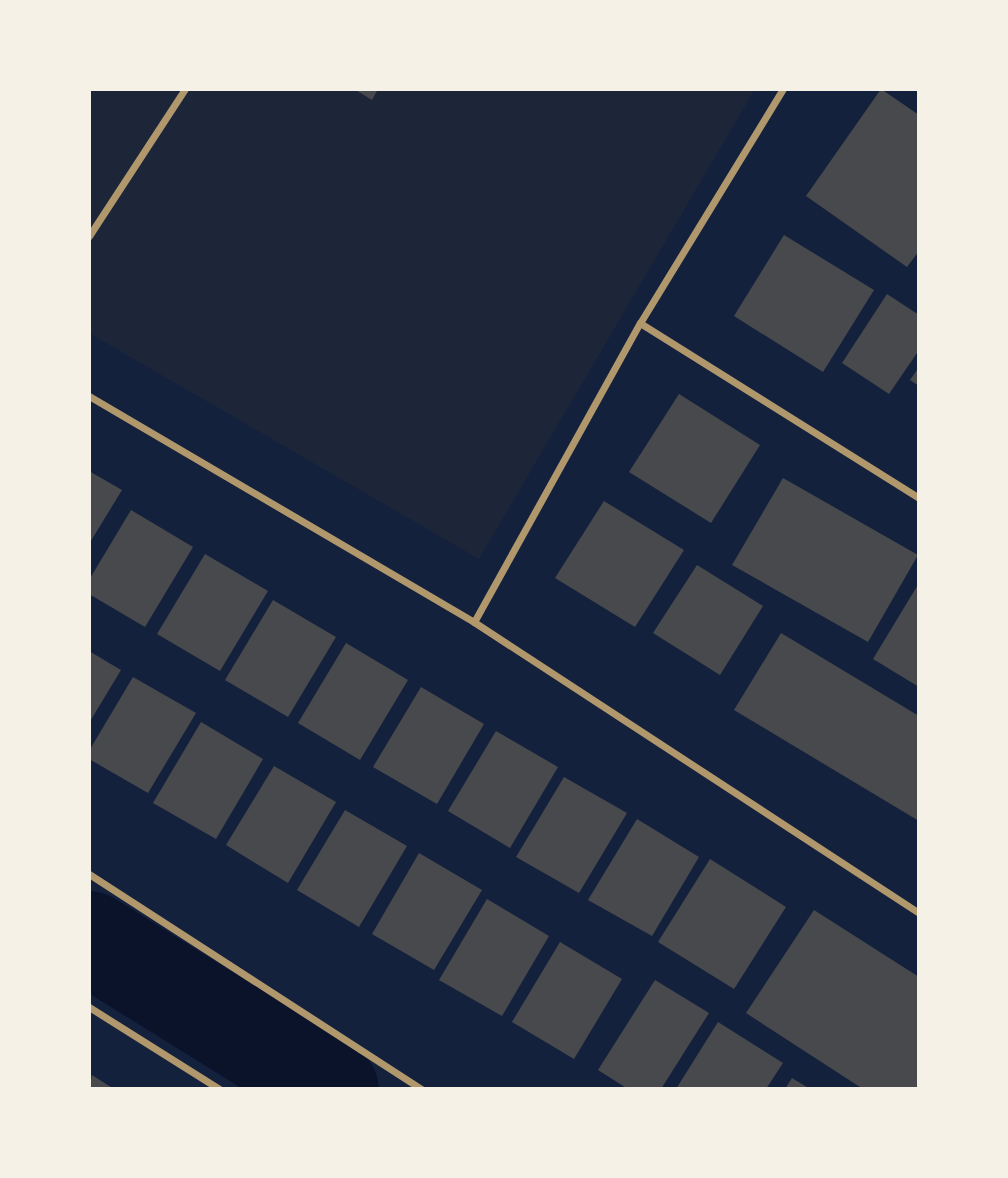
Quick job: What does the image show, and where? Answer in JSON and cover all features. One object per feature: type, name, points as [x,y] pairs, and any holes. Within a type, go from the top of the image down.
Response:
[{"type":"street","points":[[89,236],[185,89]]},
{"type":"street","points":[[474,622],[639,323],[783,89]]},
{"type":"street","points":[[639,323],[919,498]]},
{"type":"street","points":[[89,396],[474,622],[919,913]]},
{"type":"street","points":[[89,874],[421,1089]]},
{"type":"street","points":[[89,1007],[219,1089]]},
{"type":"shaded area","points":[[89,89],[755,89],[479,559],[89,333]]},
{"type":"building","points":[[354,89],[378,89],[372,100]]},
{"type":"building","points":[[881,89],[919,115],[919,251],[907,267],[806,196]]},
{"type":"building","points":[[784,235],[874,290],[823,372],[734,316]]},
{"type":"building","points":[[887,294],[919,315],[919,350],[889,394],[842,363]]},
{"type":"building","points":[[919,367],[919,386],[910,380]]},
{"type":"building","points":[[679,394],[760,445],[711,523],[629,472]]},
{"type":"building","points":[[89,471],[122,490],[89,544]]},
{"type":"building","points":[[783,478],[918,555],[868,642],[732,565]]},
{"type":"building","points":[[604,501],[684,550],[635,627],[555,578]]},
{"type":"building","points":[[131,510],[193,547],[145,627],[89,594],[89,580]]},
{"type":"building","points":[[205,554],[268,591],[220,671],[157,634]]},
{"type":"building","points":[[697,565],[763,606],[720,675],[653,633]]},
{"type":"building","points":[[919,583],[919,687],[873,659]]},
{"type":"building","points":[[273,600],[336,637],[288,717],[225,680]]},
{"type":"building","points":[[781,633],[919,716],[919,821],[734,710]]},
{"type":"building","points":[[346,643],[408,680],[360,760],[298,723]]},
{"type":"building","points":[[89,651],[121,670],[89,723]]},
{"type":"building","points":[[133,677],[196,713],[148,793],[89,759],[89,751]]},
{"type":"building","points":[[421,687],[484,724],[437,804],[373,767]]},
{"type":"building","points":[[201,722],[263,759],[216,839],[153,803]]},
{"type":"building","points":[[496,731],[558,767],[510,848],[448,811]]},
{"type":"building","points":[[274,766],[336,802],[288,883],[226,845]]},
{"type":"building","points":[[564,777],[627,813],[579,893],[516,857]]},
{"type":"building","points":[[345,810],[407,846],[359,927],[297,890]]},
{"type":"building","points":[[637,819],[699,857],[652,936],[588,900]]},
{"type":"building","points":[[419,853],[482,890],[434,970],[372,934]]},
{"type":"building","points":[[710,859],[786,907],[734,989],[658,942]]},
{"type":"building","points":[[487,899],[549,936],[502,1016],[439,980]]},
{"type":"building","points":[[814,910],[919,977],[919,1089],[863,1089],[746,1013]]},
{"type":"building","points":[[560,942],[622,979],[574,1059],[512,1022]]},
{"type":"building","points":[[655,980],[709,1013],[661,1089],[628,1089],[598,1070]]},
{"type":"building","points":[[718,1022],[783,1063],[766,1089],[676,1089]]},
{"type":"building","points":[[92,1075],[114,1089],[89,1089]]},
{"type":"building","points":[[792,1078],[810,1089],[785,1089]]},
{"type":"waterway","points":[[89,938],[332,1089]]}]
